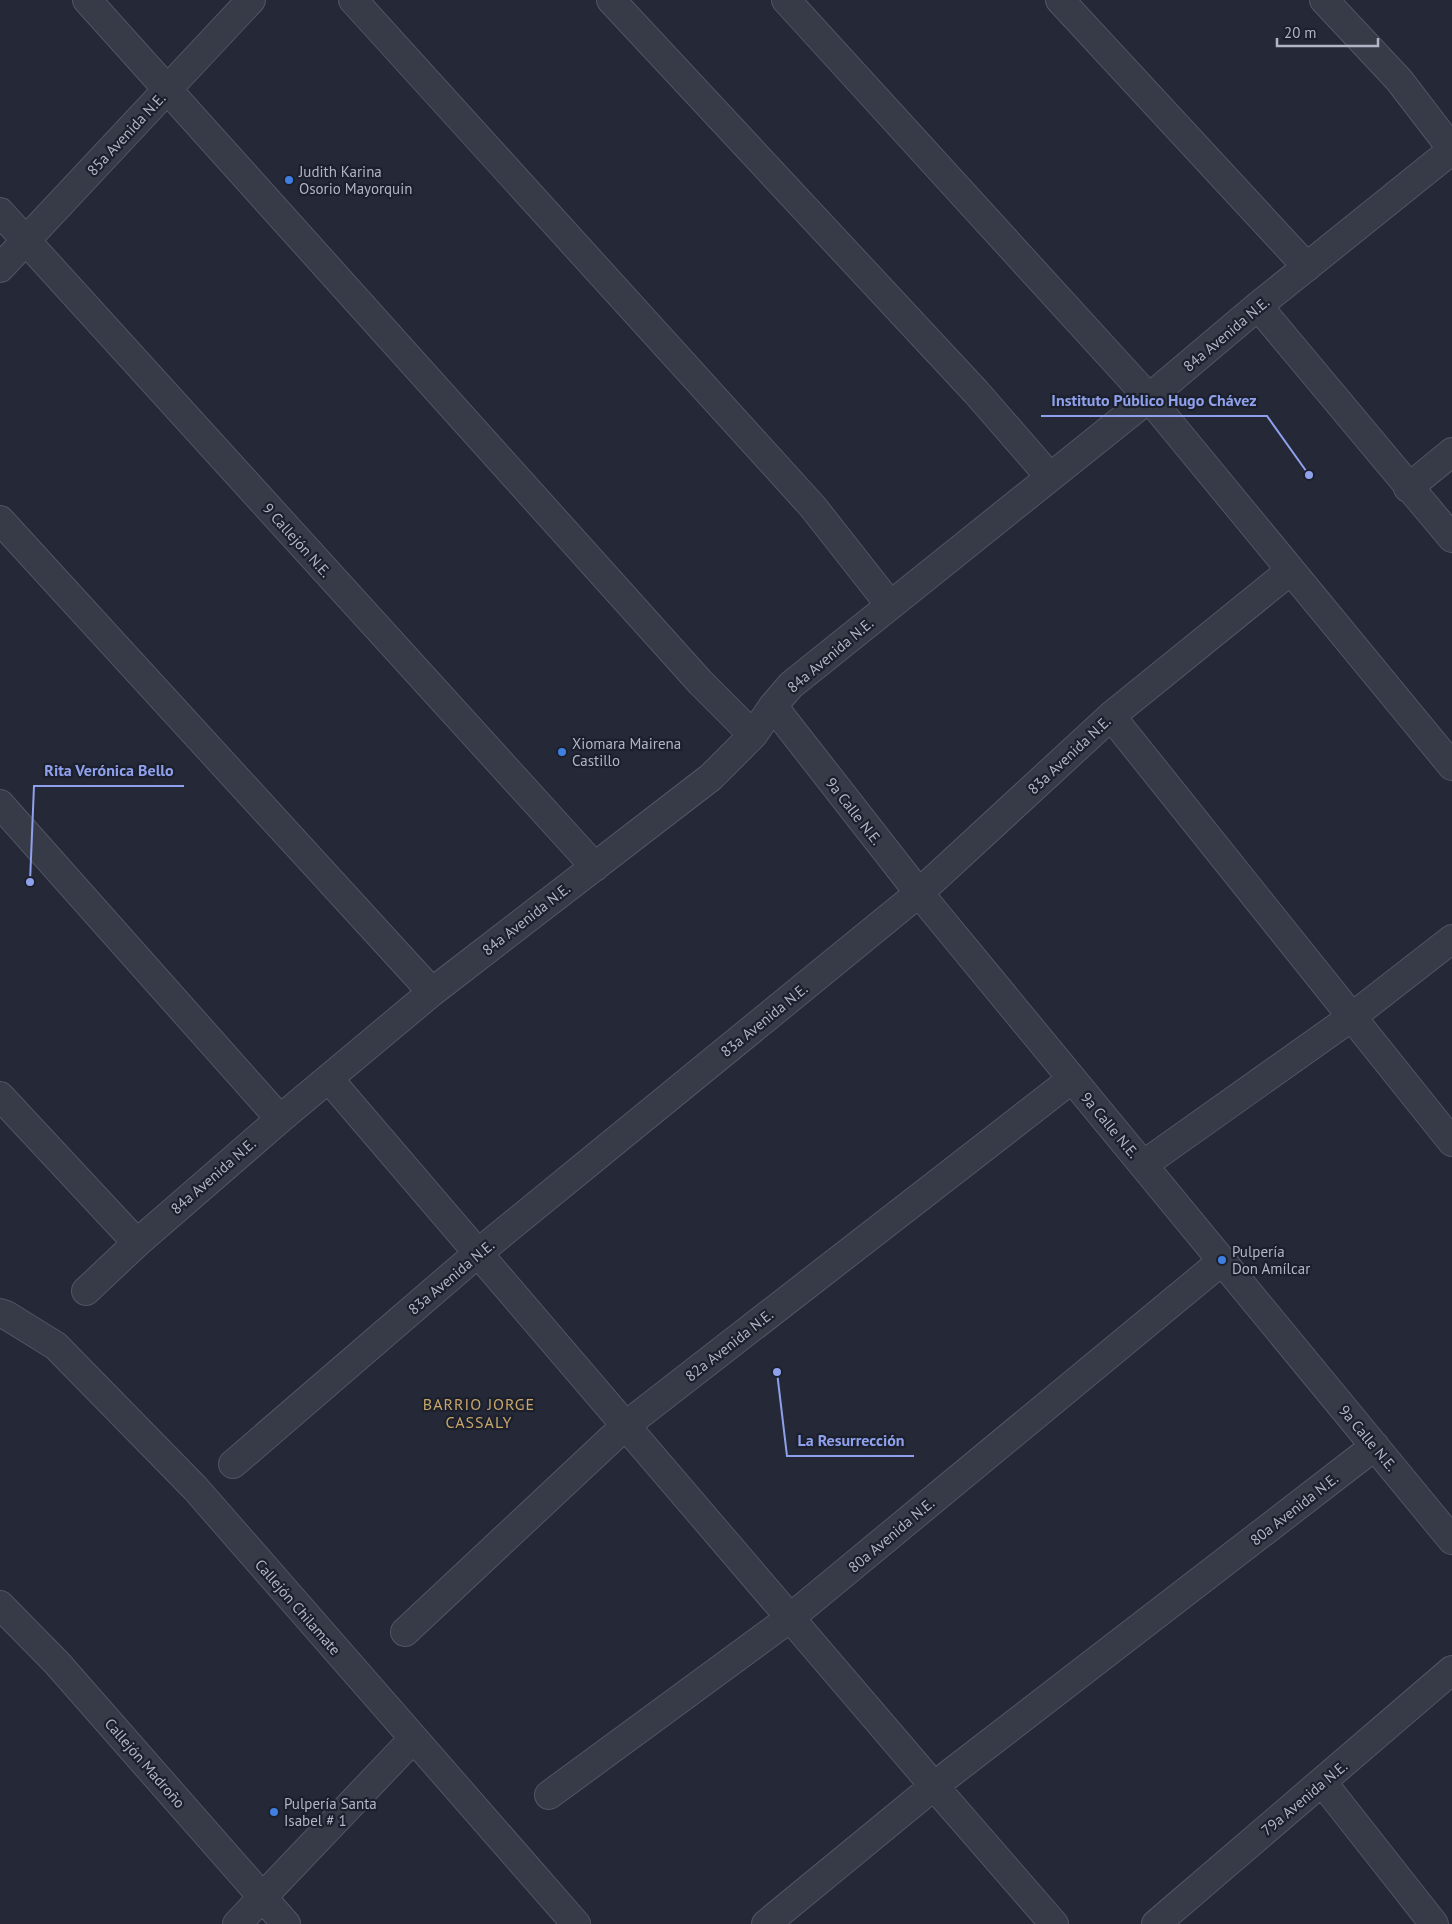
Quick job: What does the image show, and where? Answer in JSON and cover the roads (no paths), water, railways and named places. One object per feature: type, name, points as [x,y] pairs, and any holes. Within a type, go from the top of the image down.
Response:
[{"type":"street","points":[[87,0],[700,682],[753,735]]},
{"type":"street","name":"85a Avenida N.E.","points":[[0,268],[251,0]]},
{"type":"street","points":[[353,0],[814,507],[890,605]]},
{"type":"street","points":[[611,0],[976,392],[1050,477]]},
{"type":"street","points":[[786,0],[1149,398],[1452,766]]},
{"type":"street","points":[[1060,0],[1307,267]]},
{"type":"street","points":[[1324,0],[1399,80],[1452,149]]},
{"type":"street","name":"84a Avenida N.E.","points":[[86,1291],[136,1243],[432,992],[711,777],[753,735],[790,685],[1149,398],[1258,306],[1452,149]]},
{"type":"street","name":"9 Callejón N.E.","points":[[0,212],[594,867]]},
{"type":"street","points":[[1258,306],[1408,488],[1452,538]]},
{"type":"street","points":[[1408,488],[1452,452]]},
{"type":"street","points":[[0,520],[432,992]]},
{"type":"street","name":"83a Avenida N.E.","points":[[233,1464],[478,1253],[919,893],[1111,716],[1290,571]]},
{"type":"street","name":"9a Calle N.E.","points":[[773,706],[919,893],[1072,1079],[1375,1446],[1447,1524]]},
{"type":"street","points":[[1111,716],[1452,1142]]},
{"type":"street","points":[[0,804],[280,1119]]},
{"type":"street","points":[[1143,1165],[1353,1016],[1452,939]]},
{"type":"street","points":[[328,1079],[1054,1924]]},
{"type":"street","name":"82a Avenida N.E.","points":[[404,1632],[625,1426],[1072,1079]]},
{"type":"street","points":[[0,1096],[136,1243]]},
{"type":"street","name":"80a Avenida N.E.","points":[[549,1795],[790,1618],[1222,1261]]},
{"type":"street","name":"Callejón Chilamate","points":[[0,1313],[56,1346],[196,1489],[576,1924]]},
{"type":"street","name":"80a Avenida N.E.","points":[[766,1924],[934,1786],[1375,1446]]},
{"type":"street","name":"Callejón Madroño","points":[[0,1605],[58,1663],[286,1924]]},
{"type":"street","name":"79a Avenida N.E.","points":[[1156,1924],[1452,1670]]},
{"type":"street","points":[[236,1924],[413,1739]]},
{"type":"street","points":[[1322,1783],[1434,1924]]},
{"type":"place","name":"Judith Karina Osorio Mayorquin","points":[[289,180]]},
{"type":"place","name":"Instituto Público Hugo Chávez","points":[[1309,475]]},
{"type":"place","name":"Xiomara Mairena Castillo","points":[[562,752]]},
{"type":"place","name":"Rita Verónica Bello","points":[[30,882]]},
{"type":"place","name":"Pulpería Don Amílcar","points":[[1222,1260]]},
{"type":"place","name":"La Resurrección","points":[[777,1372]]},
{"type":"place","name":"Pulpería Santa Isabel # 1","points":[[274,1812]]},
{"type":"district","name":"BARRIO JORGE CASSALY","points":[[479,1413]]}]
